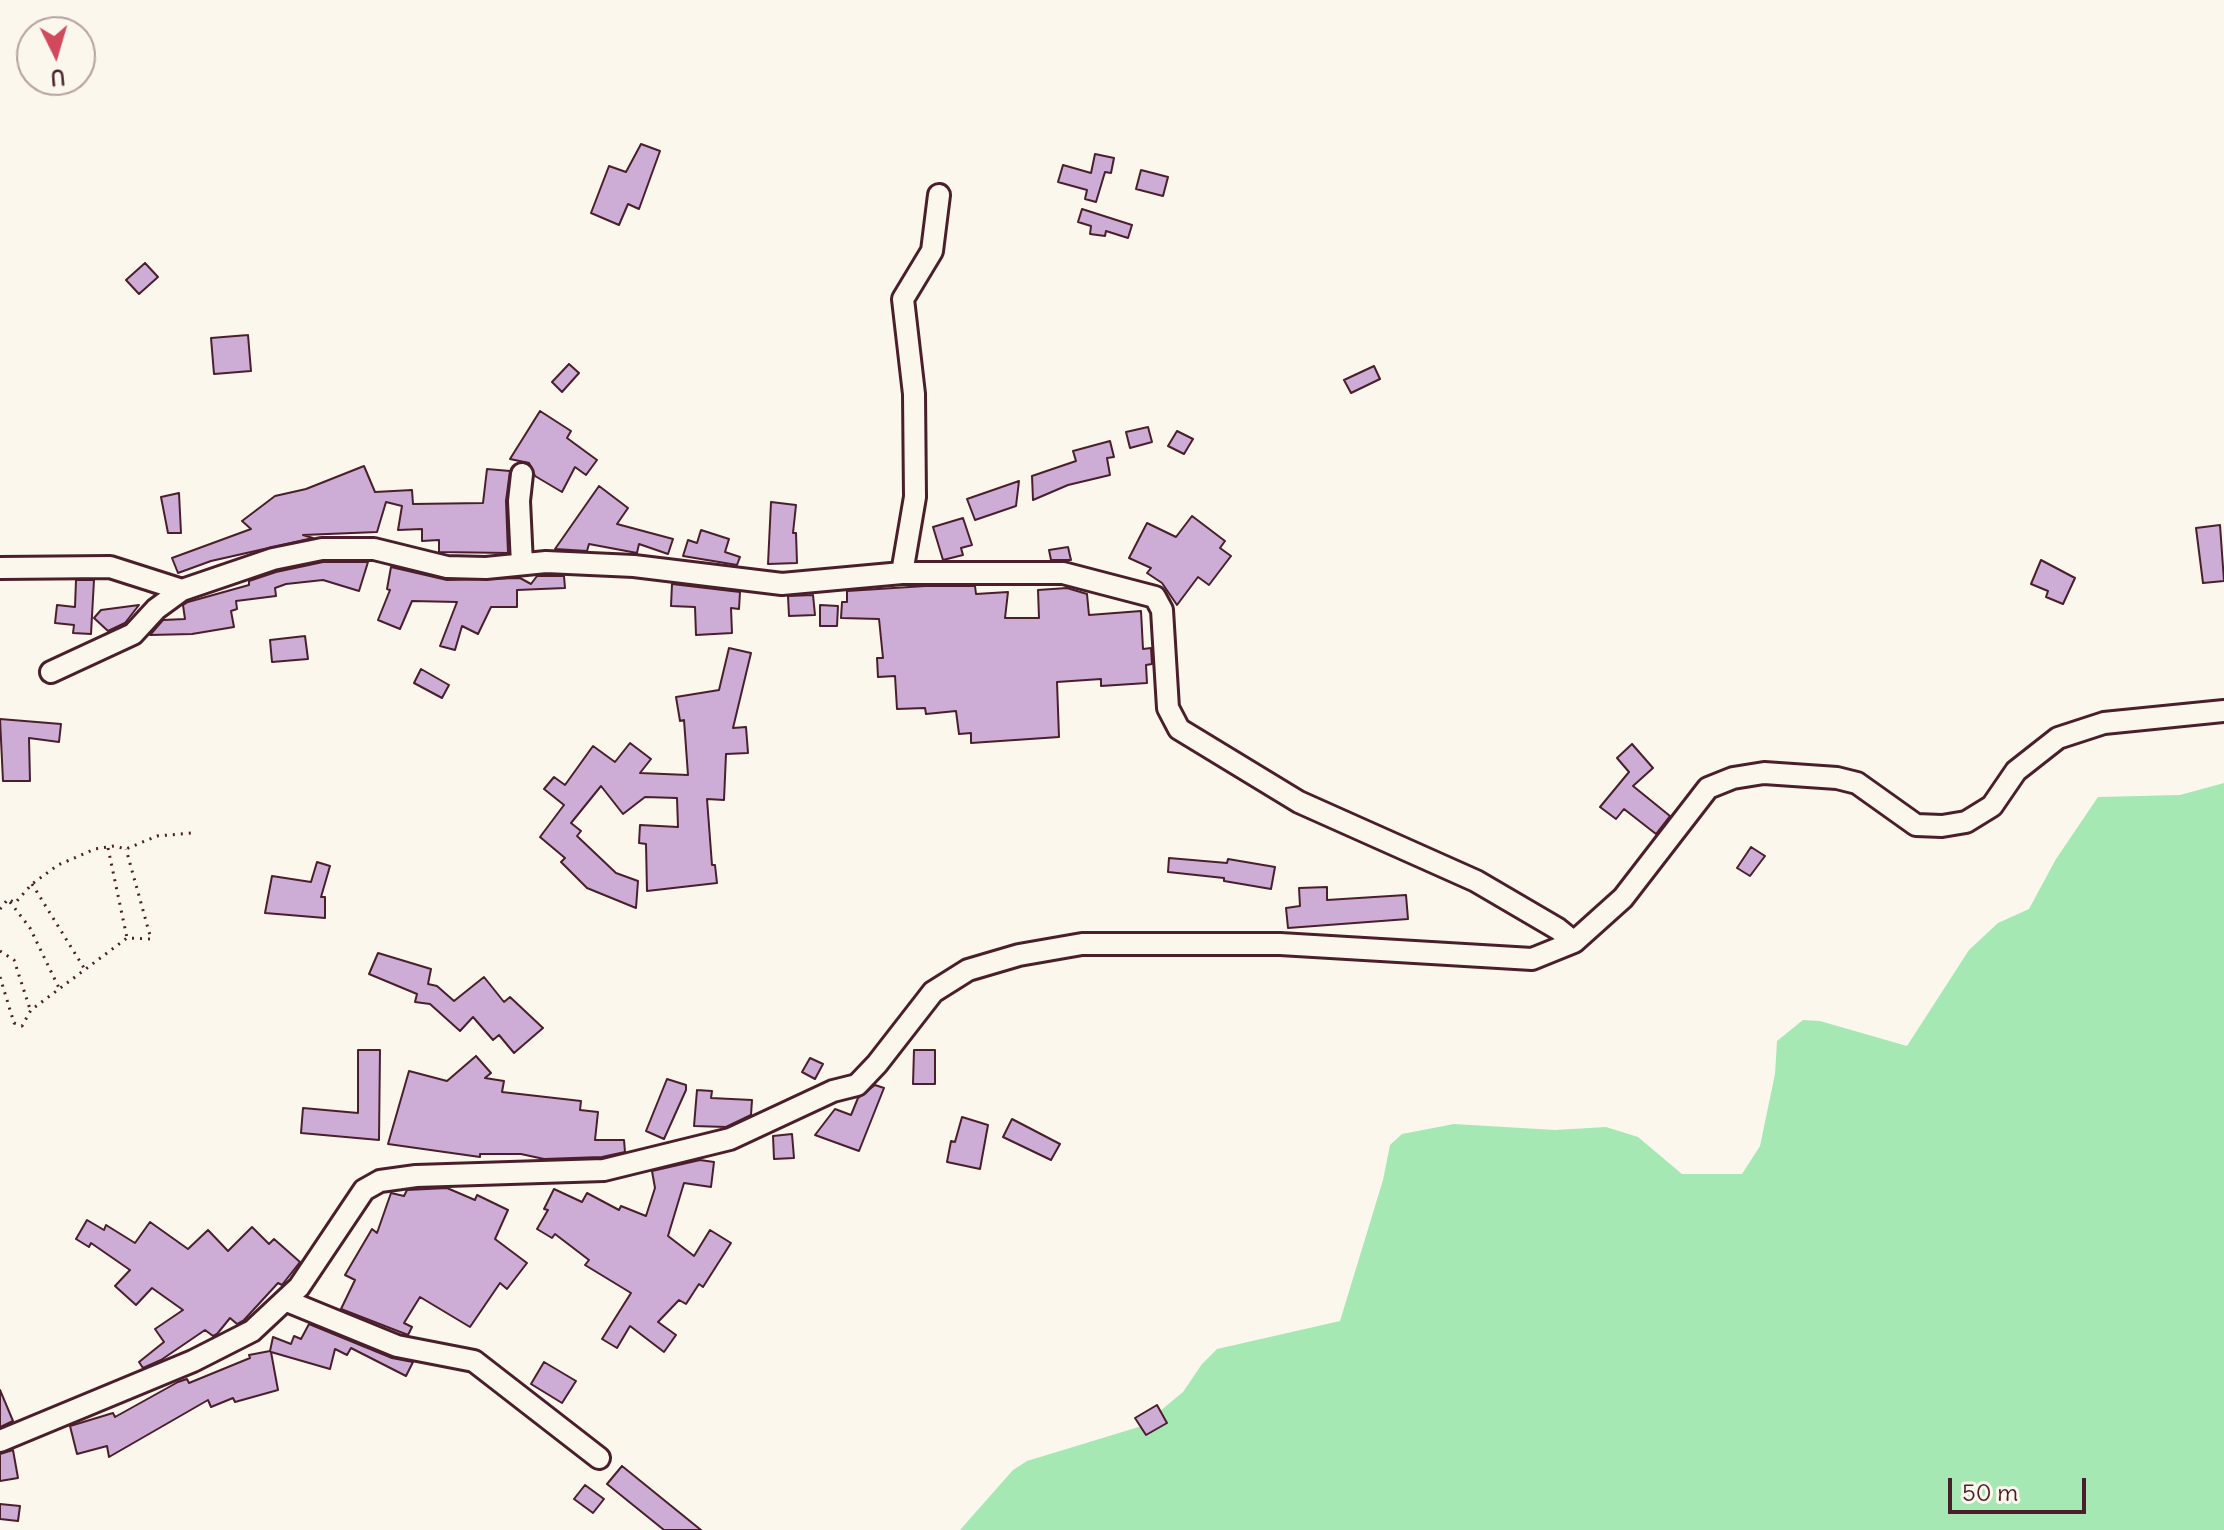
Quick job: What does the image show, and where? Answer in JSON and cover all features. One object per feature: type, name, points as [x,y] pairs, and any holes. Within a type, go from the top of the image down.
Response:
[{"type":"street","points":[[902,573],[915,497],[914,394],[903,299],[932,251],[939,195]]},
{"type":"street","points":[[522,474],[519,529],[522,564]]},
{"type":"street","points":[[51,672],[133,634],[156,609],[182,590],[273,559],[322,549],[374,549],[447,567],[546,562],[634,566],[782,584],[902,573],[1063,573],[1155,597],[1162,610],[1168,708],[1179,729],[1299,802],[1476,881],[1574,942]]},
{"type":"street","points":[[0,568],[110,567],[182,590]]},
{"type":"street","points":[[0,1441],[239,1339],[287,1301],[364,1190],[380,1181],[416,1176],[604,1170],[730,1139],[833,1091],[857,1085],[933,992],[968,970],[1019,955],[1082,944],[1280,944],[1532,959],[1574,942],[1623,898],[1708,788],[1733,778],[1764,773],[1802,773],[1847,781],[1875,794],[1888,808],[1916,825],[1942,826],[1966,822],[1992,806],[2016,771],[2058,738],[2104,723],[2224,711]]},
{"type":"street","points":[[287,1301],[397,1346],[474,1361],[599,1458]]},
{"type":"path","points":[[8,899],[15,903],[32,884],[58,865],[107,847],[126,849],[157,836],[192,833]]},
{"type":"path","points":[[107,847],[127,938]]},
{"type":"path","points":[[0,977],[14,1023],[22,1026],[31,1010],[127,938],[151,939],[126,849]]},
{"type":"path","points":[[32,884],[84,968]]},
{"type":"path","points":[[0,909],[8,899]]},
{"type":"path","points":[[8,899],[30,928],[59,988]]},
{"type":"path","points":[[0,951],[14,960],[31,1010]]},
{"type":"green space","points":[[2224,783],[2224,1530],[960,1530],[1013,1470],[1027,1461],[1142,1426],[1183,1392],[1202,1364],[1217,1349],[1340,1321],[1383,1180],[1390,1145],[1402,1134],[1454,1124],[1555,1130],[1606,1127],[1638,1137],[1682,1174],[1742,1174],[1760,1146],[1775,1074],[1777,1041],[1803,1020],[1820,1021],[1907,1046],[1969,950],[1998,923],[2029,909],[2056,859],[2098,797],[2180,795]]},
{"type":"building","points":[[641,144],[660,151],[639,209],[628,204],[619,225],[591,213],[609,166],[626,172]]},
{"type":"building","points":[[1095,154],[1114,158],[1111,173],[1105,172],[1096,202],[1085,199],[1087,190],[1058,182],[1063,165],[1091,173]]},
{"type":"building","points":[[1141,170],[1168,177],[1163,196],[1136,189]]},
{"type":"building","points":[[1082,209],[1132,225],[1128,238],[1106,231],[1105,236],[1090,234],[1091,226],[1078,222]]},
{"type":"building","points":[[145,263],[158,277],[139,294],[126,280]]},
{"type":"building","points":[[248,335],[251,371],[214,374],[211,338]]},
{"type":"building","points":[[569,364],[579,373],[562,392],[552,382]]},
{"type":"building","points":[[1374,366],[1380,379],[1351,393],[1344,380]]},
{"type":"building","points":[[540,411],[571,431],[567,438],[597,460],[586,475],[575,467],[562,492],[535,476],[529,463],[510,459]]},
{"type":"building","points":[[1148,427],[1152,442],[1130,448],[1126,432]]},
{"type":"building","points":[[1177,431],[1193,439],[1184,454],[1168,446]]},
{"type":"building","points":[[1110,441],[1114,457],[1107,458],[1110,475],[1068,485],[1033,500],[1032,476],[1076,461],[1073,451]]},
{"type":"building","points":[[364,466],[375,492],[412,490],[413,504],[483,503],[487,469],[510,471],[506,501],[508,553],[439,552],[439,540],[422,541],[422,529],[398,530],[402,506],[386,502],[377,532],[303,535],[313,538],[211,561],[178,573],[172,558],[251,529],[242,521],[275,496],[306,489]]},
{"type":"building","points":[[1019,481],[1016,506],[975,520],[967,499]]},
{"type":"building","points":[[599,486],[628,508],[617,524],[673,539],[668,554],[639,544],[637,553],[589,544],[587,551],[555,549]]},
{"type":"building","points":[[179,493],[181,533],[168,533],[161,497]]},
{"type":"building","points":[[771,502],[796,505],[793,533],[796,533],[797,563],[768,564]]},
{"type":"building","points":[[1192,516],[1225,541],[1220,548],[1231,556],[1209,585],[1198,577],[1177,605],[1162,583],[1147,573],[1151,568],[1129,558],[1147,523],[1176,537]]},
{"type":"building","points":[[963,518],[972,545],[961,548],[963,555],[943,560],[933,527]]},
{"type":"building","points":[[2220,525],[2224,581],[2203,583],[2196,528]]},
{"type":"building","points":[[701,530],[729,539],[725,552],[740,557],[737,565],[683,556],[688,540],[697,543]]},
{"type":"building","points":[[1068,547],[1071,560],[1051,560],[1049,550]]},
{"type":"building","points":[[2041,560],[2075,578],[2063,604],[2046,597],[2048,591],[2031,584]]},
{"type":"building","points":[[323,562],[368,562],[359,591],[323,580],[286,584],[275,588],[276,596],[236,601],[237,609],[231,611],[234,627],[192,634],[150,635],[163,620],[185,619],[183,605],[188,602],[249,585],[249,581],[276,572]]},
{"type":"building","points":[[391,567],[447,580],[520,578],[531,584],[537,576],[564,576],[565,588],[517,590],[517,607],[491,607],[478,634],[462,626],[455,650],[440,646],[457,602],[412,601],[400,629],[378,620],[390,590],[387,589]]},
{"type":"building","points":[[76,580],[94,580],[91,634],[73,633],[74,625],[55,623],[57,605],[75,607]]},
{"type":"building","points":[[672,584],[740,592],[739,609],[731,608],[732,633],[696,635],[695,607],[671,606]]},
{"type":"building","points":[[975,586],[976,594],[1008,592],[1005,618],[1039,618],[1038,590],[1067,588],[1087,594],[1089,615],[1141,611],[1143,649],[1151,648],[1152,664],[1146,665],[1147,683],[1101,686],[1101,679],[1057,682],[1059,737],[971,743],[971,733],[959,734],[956,711],[926,714],[925,708],[897,709],[895,676],[878,677],[877,658],[883,658],[879,619],[841,618],[842,602],[847,602],[847,591]]},
{"type":"building","points":[[813,595],[815,615],[789,616],[788,596]]},
{"type":"building","points":[[139,605],[125,623],[108,631],[94,618],[101,610]]},
{"type":"building","points":[[820,605],[838,606],[837,626],[820,626]]},
{"type":"building","points":[[305,636],[308,659],[272,662],[270,640]]},
{"type":"building","points":[[729,648],[751,653],[733,728],[746,727],[748,753],[726,754],[724,800],[707,799],[712,865],[715,865],[717,883],[647,891],[646,844],[639,843],[640,825],[678,827],[677,798],[645,797],[623,814],[601,786],[571,823],[581,831],[577,836],[616,873],[638,881],[636,908],[587,888],[561,862],[565,858],[540,837],[564,805],[544,789],[554,777],[565,785],[593,746],[615,762],[630,743],[651,759],[640,773],[688,775],[684,720],[680,721],[676,697],[719,690]]},
{"type":"building","points":[[421,669],[449,685],[442,698],[414,683]]},
{"type":"building","points":[[0,719],[61,724],[59,742],[29,738],[30,781],[3,781]]},
{"type":"building","points":[[1632,744],[1653,768],[1633,786],[1670,816],[1656,834],[1624,809],[1616,819],[1600,807],[1629,772],[1617,758]]},
{"type":"building","points":[[1751,847],[1765,856],[1750,876],[1737,868]]},
{"type":"building","points":[[1169,858],[1227,863],[1228,859],[1275,867],[1271,889],[1224,881],[1224,878],[1168,872]]},
{"type":"building","points":[[317,862],[330,866],[321,897],[325,897],[325,918],[265,913],[272,876],[311,882]]},
{"type":"building","points":[[1327,887],[1327,900],[1406,895],[1408,919],[1288,928],[1286,908],[1300,906],[1299,888]]},
{"type":"building","points":[[378,953],[431,969],[428,984],[437,986],[454,1001],[484,977],[504,1002],[510,997],[543,1028],[514,1053],[499,1035],[493,1040],[473,1017],[460,1031],[430,1004],[415,1002],[417,994],[369,974]]},
{"type":"building","points":[[358,1050],[380,1050],[379,1140],[301,1133],[303,1108],[358,1113]]},
{"type":"building","points":[[914,1050],[935,1050],[935,1084],[913,1084]]},
{"type":"building","points":[[476,1056],[491,1073],[485,1078],[504,1081],[502,1092],[581,1101],[580,1110],[598,1112],[595,1140],[624,1140],[625,1152],[602,1157],[544,1159],[521,1154],[480,1154],[480,1157],[388,1144],[409,1071],[447,1081]]},
{"type":"building","points":[[810,1058],[823,1064],[815,1079],[802,1072]]},
{"type":"building","points":[[667,1079],[686,1085],[686,1090],[664,1139],[646,1131]]},
{"type":"building","points":[[875,1085],[884,1088],[859,1151],[815,1135],[835,1109],[851,1115],[858,1098]]},
{"type":"building","points":[[697,1090],[712,1091],[711,1098],[752,1100],[751,1115],[726,1127],[694,1126]]},
{"type":"building","points":[[962,1117],[988,1125],[980,1169],[947,1162],[951,1141],[955,1142]]},
{"type":"building","points":[[1012,1119],[1060,1144],[1051,1160],[1003,1137]]},
{"type":"building","points":[[792,1134],[794,1158],[774,1159],[773,1136]]},
{"type":"building","points":[[700,1160],[714,1162],[711,1187],[684,1183],[668,1236],[694,1256],[710,1230],[731,1243],[703,1287],[699,1284],[686,1304],[679,1300],[658,1322],[676,1335],[664,1352],[630,1326],[617,1348],[602,1339],[631,1293],[585,1265],[589,1260],[555,1234],[552,1238],[537,1229],[548,1210],[544,1209],[554,1189],[582,1202],[587,1193],[619,1210],[621,1206],[646,1216],[655,1188],[652,1171]]},
{"type":"building","points":[[447,1188],[475,1200],[477,1195],[508,1210],[495,1239],[527,1263],[507,1289],[500,1283],[470,1327],[420,1297],[404,1323],[412,1327],[408,1335],[341,1309],[355,1280],[345,1275],[372,1229],[377,1233],[391,1193],[404,1196],[407,1190]]},
{"type":"building","points":[[87,1220],[104,1230],[106,1225],[135,1243],[150,1222],[188,1249],[208,1230],[228,1251],[252,1227],[269,1244],[274,1239],[300,1262],[282,1285],[278,1283],[244,1320],[237,1324],[230,1318],[217,1334],[213,1336],[205,1330],[161,1360],[143,1368],[139,1362],[164,1342],[155,1329],[183,1310],[152,1288],[136,1305],[115,1286],[130,1270],[91,1243],[89,1247],[76,1239]]},
{"type":"building","points":[[309,1324],[392,1358],[413,1362],[406,1376],[351,1348],[347,1355],[335,1349],[330,1369],[271,1352],[278,1390],[235,1402],[233,1398],[211,1407],[208,1400],[109,1457],[107,1446],[77,1454],[70,1426],[113,1413],[115,1417],[178,1382],[187,1379],[189,1383],[250,1358],[249,1355],[270,1351],[273,1337],[291,1344],[294,1336],[301,1339]]},
{"type":"building","points":[[544,1362],[576,1381],[562,1403],[531,1384]]},
{"type":"building","points":[[0,1390],[13,1421],[0,1427]]},
{"type":"building","points":[[1157,1405],[1167,1423],[1146,1435],[1135,1418]]},
{"type":"building","points":[[13,1450],[18,1478],[0,1481],[0,1454]]},
{"type":"building","points":[[622,1466],[701,1530],[664,1530],[607,1484]]},
{"type":"building","points":[[585,1485],[604,1499],[593,1513],[574,1499]]},
{"type":"building","points":[[0,1504],[20,1506],[18,1521],[0,1519]]}]
